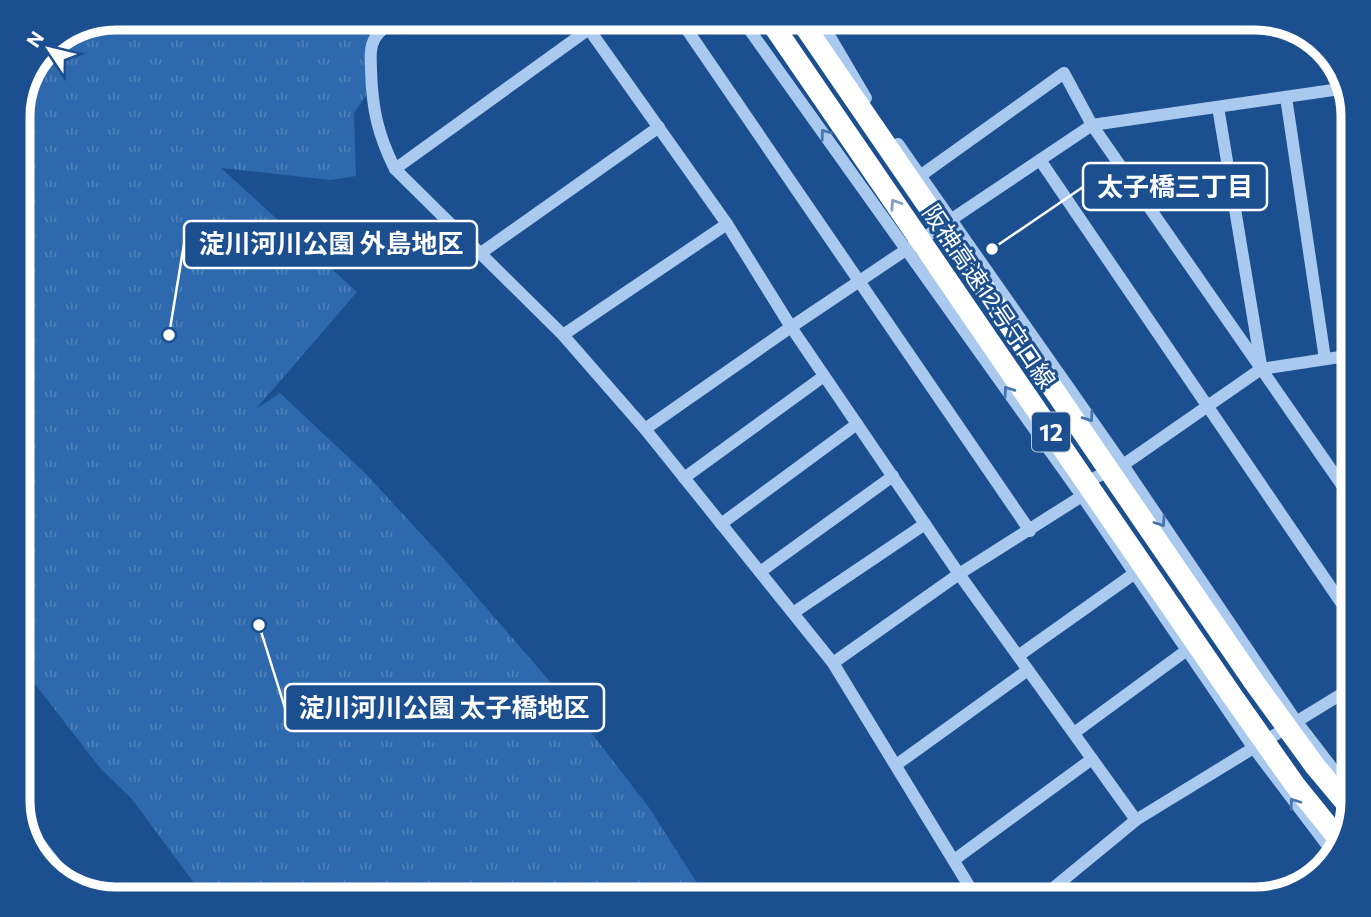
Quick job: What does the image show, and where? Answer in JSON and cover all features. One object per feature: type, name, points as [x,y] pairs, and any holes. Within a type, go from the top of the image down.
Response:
[{"type":"highway","name":"阪神高速12号守口線","points":[[776,30],[1233,697],[1295,786],[1334,834]]},
{"type":"highway","name":"阪神高速12号守口線","points":[[807,30],[1254,682],[1341,797]]},
{"type":"street","points":[[382,30],[375,38],[370,51],[372,104],[381,142],[395,170],[563,335],[645,429],[834,663],[970,887]]},
{"type":"street","points":[[395,170],[588,30]]},
{"type":"street","points":[[590,30],[727,223],[791,327],[925,524],[1136,820]]},
{"type":"street","points":[[687,30],[1030,531]]},
{"type":"street","points":[[750,30],[1135,573],[1253,747],[1328,847]]},
{"type":"street","points":[[826,30],[864,95],[1123,465],[1296,721],[1341,779]]},
{"type":"street","points":[[920,176],[1064,73],[1092,125],[1341,484]]},
{"type":"street","points":[[645,429],[791,327],[1092,125],[1337,90]]},
{"type":"street","points":[[1286,97],[1325,359]]},
{"type":"street","points":[[1218,107],[1261,369]]},
{"type":"street","points":[[481,253],[659,127]]},
{"type":"street","points":[[1040,160],[1341,602]]},
{"type":"street","points":[[563,335],[727,223]]},
{"type":"street","points":[[834,663],[960,574],[1030,531],[1078,492],[1123,465],[1261,369],[1341,357]]},
{"type":"street","points":[[684,478],[824,376]]},
{"type":"street","points":[[721,524],[857,424]]},
{"type":"street","points":[[760,572],[893,477]]},
{"type":"street","points":[[793,613],[925,524]]},
{"type":"street","points":[[1018,656],[1135,573]]},
{"type":"street","points":[[1074,733],[1187,650]]},
{"type":"street","points":[[896,765],[1028,670]]},
{"type":"street","points":[[1056,887],[1136,820],[1341,694]]},
{"type":"street","points":[[954,860],[1093,759]]},
{"type":"green space","points":[[104,30],[378,30],[365,58],[366,95],[354,113],[356,176],[331,180],[221,168],[357,292],[256,409],[280,393],[366,474],[445,560],[566,700],[650,809],[699,887],[197,887],[131,798],[100,768],[30,678],[30,110],[33,93],[47,63],[59,51],[88,34]]},
{"type":"shaded area","points":[[34,828],[69,874],[51,858]]},
{"type":"place","name":"太子橋三丁目","points":[[992,249]]},
{"type":"place","name":"淀川河川公園 外島地区","points":[[169,335]]},
{"type":"place","name":"淀川河川公園 太子橋地区","points":[[259,625]]}]
